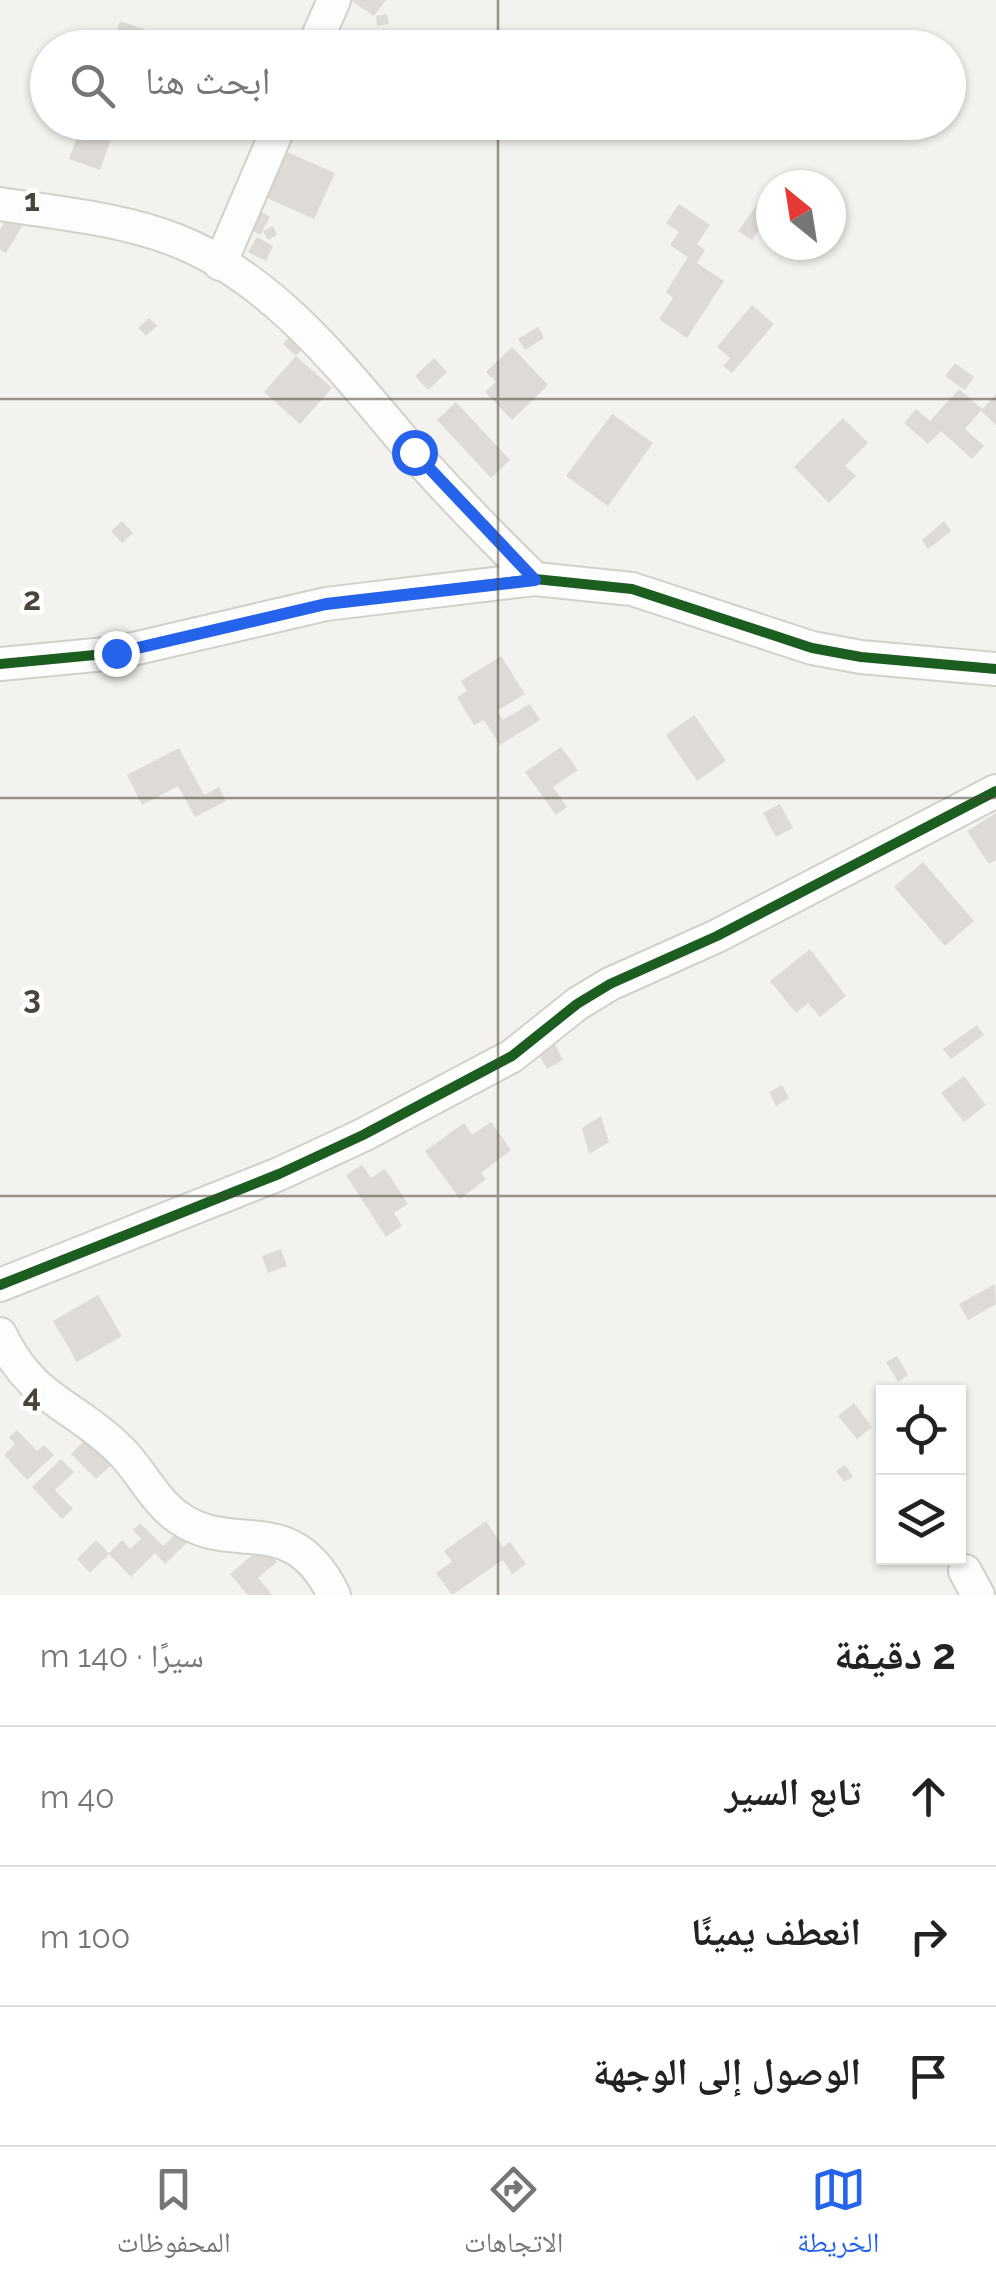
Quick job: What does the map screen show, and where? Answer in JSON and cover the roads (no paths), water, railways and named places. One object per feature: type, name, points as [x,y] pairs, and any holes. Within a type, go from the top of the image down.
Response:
[{"type":"street","points":[[321,30],[334,0]]},
{"type":"street","points":[[220,264],[273,140]]},
{"type":"street","points":[[0,204],[132,227],[180,242],[220,264],[283,309],[334,358],[465,510],[535,580]]},
{"type":"street","points":[[0,664],[116,653],[326,604],[535,580],[632,590],[829,651],[996,669]]},
{"type":"street","points":[[0,1284],[279,1174],[363,1135],[512,1056],[577,1004],[610,984],[734,928],[996,791]]},
{"type":"street","points":[[0,1334],[34,1386],[120,1450],[158,1500],[180,1519],[206,1532],[280,1539],[303,1554],[334,1595]]}]
